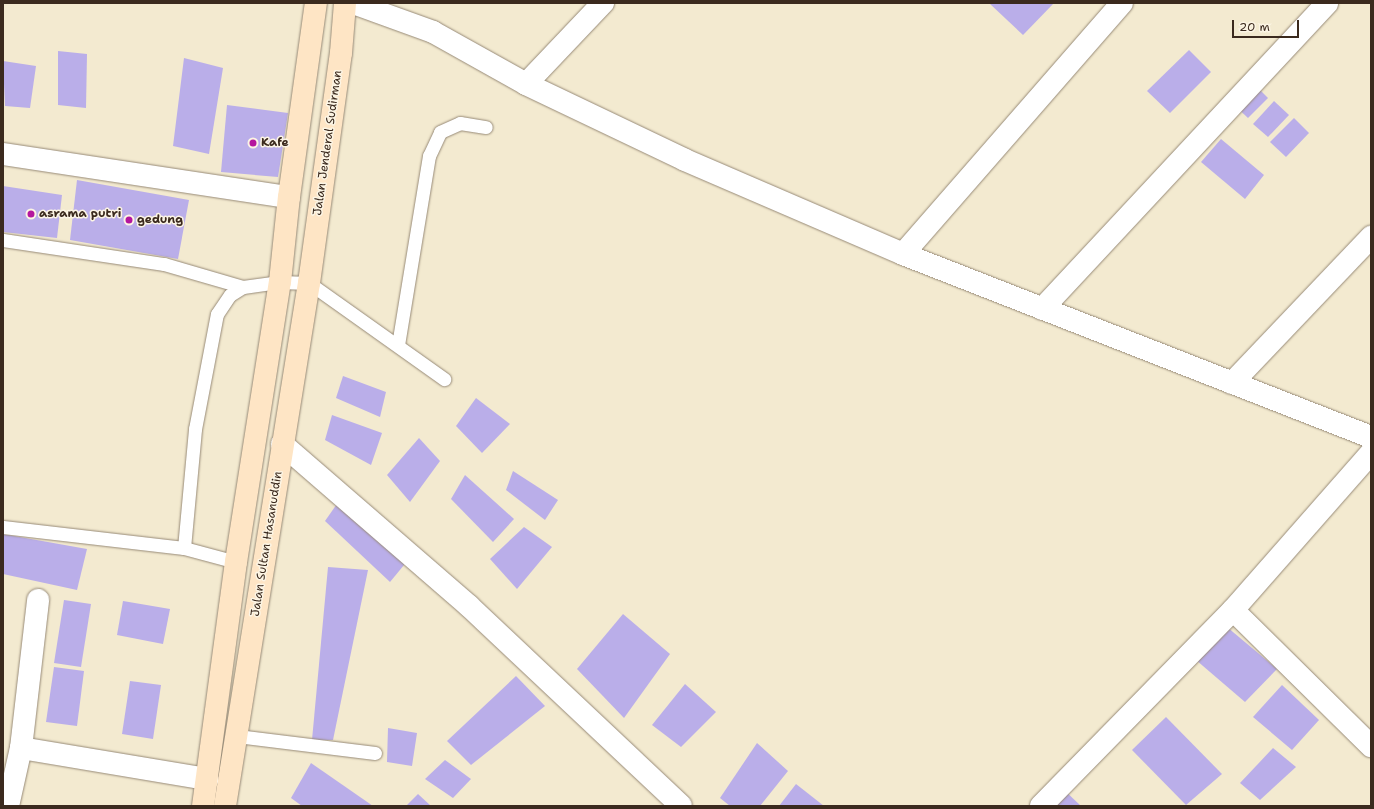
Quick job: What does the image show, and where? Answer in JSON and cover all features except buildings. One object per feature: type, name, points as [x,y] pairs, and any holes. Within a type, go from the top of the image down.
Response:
[{"type":"main road","points":[[203,806],[236,562],[280,282],[289,197],[316,3]]},
{"type":"main road","name":"Jalan Jenderal Sudirman","points":[[309,283],[341,53],[345,3]]},
{"type":"main road","name":"Jalan Sultan Hasanuddin","points":[[225,806],[309,283]]},
{"type":"street","points":[[353,3],[433,32],[526,84],[685,160],[903,254],[1371,437]]},
{"type":"street","points":[[526,84],[603,3]]},
{"type":"street","points":[[903,254],[1122,3]]},
{"type":"street","points":[[1042,309],[1327,3]]},
{"type":"street","points":[[3,154],[289,197]]},
{"type":"street","points":[[1232,383],[1371,237]]},
{"type":"street","points":[[282,444],[469,606],[681,806]]},
{"type":"street","points":[[1041,806],[1233,610],[1371,453]]},
{"type":"street","points":[[8,806],[21,748],[38,600]]},
{"type":"street","points":[[1233,610],[1371,746]]},
{"type":"street","points":[[21,748],[207,779]]},
{"type":"lane","points":[[398,344],[429,156],[440,132],[460,123],[486,128]]},
{"type":"lane","points":[[3,240],[164,264],[243,287]]},
{"type":"lane","points":[[184,548],[195,429],[217,314],[230,295],[243,287],[280,282],[309,283],[398,344],[444,379]]},
{"type":"lane","points":[[3,526],[184,548],[236,562]]},
{"type":"lane","points":[[237,736],[374,753]]},
{"type":"place","name":"Kafe","points":[[253,143]]},
{"type":"place","name":"asrama putri","points":[[31,214]]},
{"type":"place","name":"gedung","points":[[129,220]]}]
